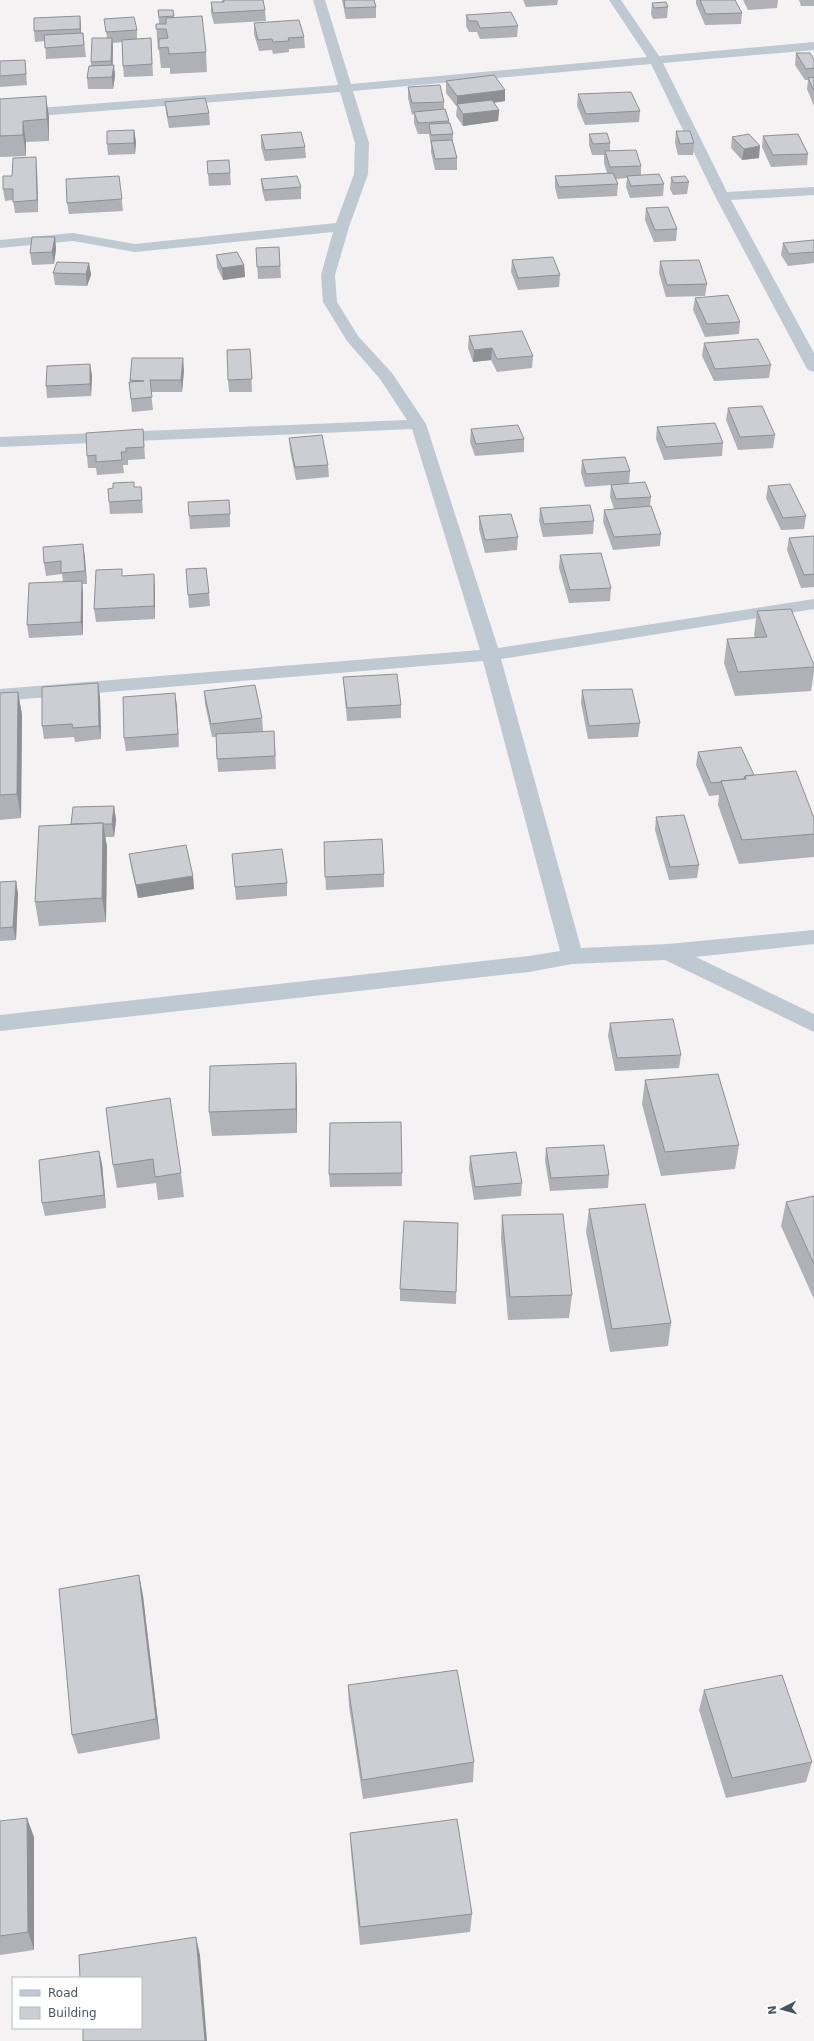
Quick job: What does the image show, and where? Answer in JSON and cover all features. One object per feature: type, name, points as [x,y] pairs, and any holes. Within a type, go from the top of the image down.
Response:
[{"type":"street","points":[[319,0],[362,143],[361,174],[342,227],[328,275],[330,302],[352,338],[386,376],[418,424],[491,655],[572,956]]},
{"type":"street","points":[[615,0],[656,61],[722,196],[814,367]]},
{"type":"street","points":[[0,115],[345,88],[814,46]]},
{"type":"street","points":[[722,196],[814,191]]},
{"type":"street","points":[[0,244],[73,237],[135,248],[342,227]]},
{"type":"street","points":[[0,442],[418,424]]},
{"type":"street","points":[[0,696],[491,655],[814,604]]},
{"type":"street","points":[[0,1024],[529,964],[572,956],[668,952],[814,937]]},
{"type":"street","points":[[668,952],[814,1024]]},
{"type":"building","points":[[224,0],[263,0],[265,10],[213,13],[211,2],[224,2]]},
{"type":"building","points":[[344,0],[374,0],[376,7],[345,8]]},
{"type":"building","points":[[700,0],[735,0],[742,13],[706,14]]},
{"type":"building","points":[[666,2],[668,7],[654,8],[652,3]]},
{"type":"building","points":[[158,10],[173,10],[174,16],[159,17]]},
{"type":"building","points":[[511,12],[518,26],[480,28],[477,21],[469,21],[466,15]]},
{"type":"building","points":[[80,16],[80,29],[34,31],[34,18]]},
{"type":"building","points":[[202,16],[206,52],[169,54],[168,47],[159,48],[159,39],[168,38],[166,29],[156,29],[156,24],[166,24],[166,18]]},
{"type":"building","points":[[134,17],[137,30],[106,32],[104,19]]},
{"type":"building","points":[[299,20],[304,37],[288,38],[289,41],[273,42],[272,39],[258,40],[254,23]]},
{"type":"building","points":[[83,33],[84,45],[45,48],[44,35]]},
{"type":"building","points":[[92,38],[112,38],[111,61],[91,62]]},
{"type":"building","points":[[151,38],[152,64],[123,66],[122,40]]},
{"type":"building","points":[[796,53],[810,53],[814,59],[814,68],[806,69]]},
{"type":"building","points":[[25,60],[26,74],[0,76],[0,61]]},
{"type":"building","points":[[114,65],[112,77],[87,78],[89,66]]},
{"type":"building","points":[[494,75],[505,90],[457,96],[446,81]]},
{"type":"building","points":[[814,77],[814,91],[808,78]]},
{"type":"building","points":[[440,85],[444,102],[412,103],[408,87]]},
{"type":"building","points":[[631,92],[640,111],[586,114],[578,94]]},
{"type":"building","points":[[46,96],[47,119],[23,121],[23,135],[0,136],[0,99]]},
{"type":"building","points":[[205,98],[209,113],[168,117],[165,102]]},
{"type":"building","points":[[492,100],[499,110],[463,114],[457,104]]},
{"type":"building","points":[[445,109],[449,121],[418,123],[414,112]]},
{"type":"building","points":[[450,123],[453,134],[431,135],[429,124]]},
{"type":"building","points":[[134,130],[134,143],[107,144],[107,131]]},
{"type":"building","points":[[676,131],[690,131],[694,143],[680,144]]},
{"type":"building","points":[[301,132],[305,147],[265,150],[261,135]]},
{"type":"building","points":[[607,133],[610,143],[593,144],[589,134]]},
{"type":"building","points":[[749,134],[760,146],[744,149],[732,137]]},
{"type":"building","points":[[798,134],[808,154],[773,155],[763,136]]},
{"type":"building","points":[[452,140],[457,158],[435,159],[431,141]]},
{"type":"building","points":[[636,150],[641,166],[610,167],[605,151]]},
{"type":"building","points":[[36,157],[37,200],[13,202],[13,189],[3,189],[3,176],[12,176],[13,158]]},
{"type":"building","points":[[229,160],[230,173],[208,174],[207,161]]},
{"type":"building","points":[[613,173],[618,184],[559,187],[555,176]]},
{"type":"building","points":[[659,174],[664,184],[631,186],[627,176]]},
{"type":"building","points":[[119,176],[122,199],[67,203],[66,179]]},
{"type":"building","points":[[297,176],[301,187],[264,190],[261,179]]},
{"type":"building","points":[[685,176],[689,182],[674,183],[671,177]]},
{"type":"building","points":[[668,207],[677,229],[655,230],[646,208]]},
{"type":"building","points":[[32,237],[55,237],[52,252],[30,253]]},
{"type":"building","points":[[814,240],[814,252],[789,254],[783,243]]},
{"type":"building","points":[[279,247],[280,266],[257,267],[256,248]]},
{"type":"building","points":[[237,252],[244,265],[222,268],[216,255]]},
{"type":"building","points":[[553,257],[560,275],[518,278],[512,260]]},
{"type":"building","points":[[699,260],[707,284],[667,285],[660,261]]},
{"type":"building","points":[[57,262],[89,263],[86,274],[53,273]]},
{"type":"building","points":[[728,295],[740,322],[707,324],[695,298]]},
{"type":"building","points":[[522,331],[533,356],[497,359],[492,348],[474,350],[469,336]]},
{"type":"building","points":[[758,339],[771,365],[715,369],[704,343]]},
{"type":"building","points":[[250,349],[252,379],[228,380],[227,350]]},
{"type":"building","points":[[132,358],[183,358],[181,380],[150,380],[152,397],[131,399],[129,382],[144,381],[130,380]]},
{"type":"building","points":[[90,364],[90,384],[46,386],[47,366]]},
{"type":"building","points":[[762,406],[775,435],[740,437],[728,408]]},
{"type":"building","points":[[715,423],[723,443],[666,447],[657,427]]},
{"type":"building","points":[[518,425],[524,439],[476,444],[471,429]]},
{"type":"building","points":[[143,429],[144,447],[126,448],[126,452],[121,452],[122,460],[96,462],[96,455],[87,456],[86,433]]},
{"type":"building","points":[[322,435],[328,465],[295,467],[289,438]]},
{"type":"building","points":[[625,457],[630,471],[586,474],[582,460]]},
{"type":"building","points":[[134,482],[134,487],[141,487],[142,500],[109,502],[108,489],[113,488],[113,483]]},
{"type":"building","points":[[645,482],[651,497],[616,499],[611,485]]},
{"type":"building","points":[[790,484],[806,516],[783,518],[768,486]]},
{"type":"building","points":[[229,500],[230,514],[189,516],[188,502]]},
{"type":"building","points":[[590,505],[594,521],[544,524],[540,508]]},
{"type":"building","points":[[651,506],[661,534],[614,537],[604,510]]},
{"type":"building","points":[[511,514],[518,537],[485,540],[479,516]]},
{"type":"building","points":[[814,536],[814,574],[804,575],[789,538]]},
{"type":"building","points":[[83,544],[85,571],[61,573],[61,561],[44,563],[43,547]]},
{"type":"building","points":[[601,553],[611,588],[570,590],[560,555]]},
{"type":"building","points":[[206,568],[209,593],[188,595],[186,569]]},
{"type":"building","points":[[122,569],[122,576],[154,574],[154,606],[94,609],[96,570]]},
{"type":"building","points":[[82,581],[81,622],[27,625],[29,583]]},
{"type":"building","points":[[791,609],[814,667],[738,672],[727,639],[767,637],[757,611]]},
{"type":"building","points":[[397,674],[401,705],[347,708],[343,677]]},
{"type":"building","points":[[98,683],[99,726],[73,728],[72,724],[42,726],[42,687]]},
{"type":"building","points":[[255,685],[262,718],[211,724],[204,691]]},
{"type":"building","points":[[632,689],[640,723],[589,726],[582,690]]},
{"type":"building","points":[[18,692],[17,794],[0,795],[0,693]]},
{"type":"building","points":[[175,693],[178,734],[124,738],[123,697]]},
{"type":"building","points":[[274,731],[275,756],[217,759],[216,734]]},
{"type":"building","points":[[741,747],[754,775],[745,776],[744,779],[711,783],[698,752]]},
{"type":"building","points":[[796,771],[814,818],[814,834],[742,840],[721,781],[746,779],[745,776]]},
{"type":"building","points":[[114,806],[112,824],[71,824],[73,807]]},
{"type":"building","points":[[684,815],[699,865],[670,867],[656,817]]},
{"type":"building","points":[[103,823],[102,898],[35,902],[39,826]]},
{"type":"building","points":[[382,839],[384,874],[325,877],[324,842]]},
{"type":"building","points":[[186,845],[193,876],[136,885],[129,854]]},
{"type":"building","points":[[282,849],[287,883],[235,887],[232,854]]},
{"type":"building","points":[[16,881],[13,927],[0,928],[0,882]]},
{"type":"building","points":[[673,1019],[681,1055],[617,1058],[610,1023]]},
{"type":"building","points":[[296,1063],[296,1109],[209,1112],[210,1066]]},
{"type":"building","points":[[718,1074],[739,1145],[665,1152],[645,1080]]},
{"type":"building","points":[[170,1098],[181,1173],[155,1177],[153,1159],[113,1165],[106,1108]]},
{"type":"building","points":[[401,1122],[402,1173],[329,1174],[330,1123]]},
{"type":"building","points":[[604,1145],[609,1175],[551,1178],[546,1148]]},
{"type":"building","points":[[99,1151],[104,1195],[42,1203],[39,1160]]},
{"type":"building","points":[[516,1152],[522,1183],[475,1187],[470,1156]]},
{"type":"building","points":[[814,1196],[814,1264],[786,1202]]},
{"type":"building","points":[[645,1204],[671,1323],[612,1329],[589,1209]]},
{"type":"building","points":[[563,1214],[572,1295],[510,1297],[502,1215]]},
{"type":"building","points":[[404,1221],[458,1223],[456,1292],[400,1289]]},
{"type":"building","points":[[139,1575],[156,1719],[72,1735],[59,1589]]},
{"type":"building","points":[[457,1670],[474,1762],[362,1780],[348,1685]]},
{"type":"building","points":[[782,1675],[812,1762],[732,1778],[704,1690]]},
{"type":"building","points":[[27,1818],[28,1932],[0,1936],[0,1821]]},
{"type":"building","points":[[457,1819],[472,1914],[360,1927],[350,1833]]},
{"type":"building","points":[[196,1937],[205,2041],[83,2041],[83,2029],[142,2029],[142,1977],[80,1977],[79,1955]]}]
